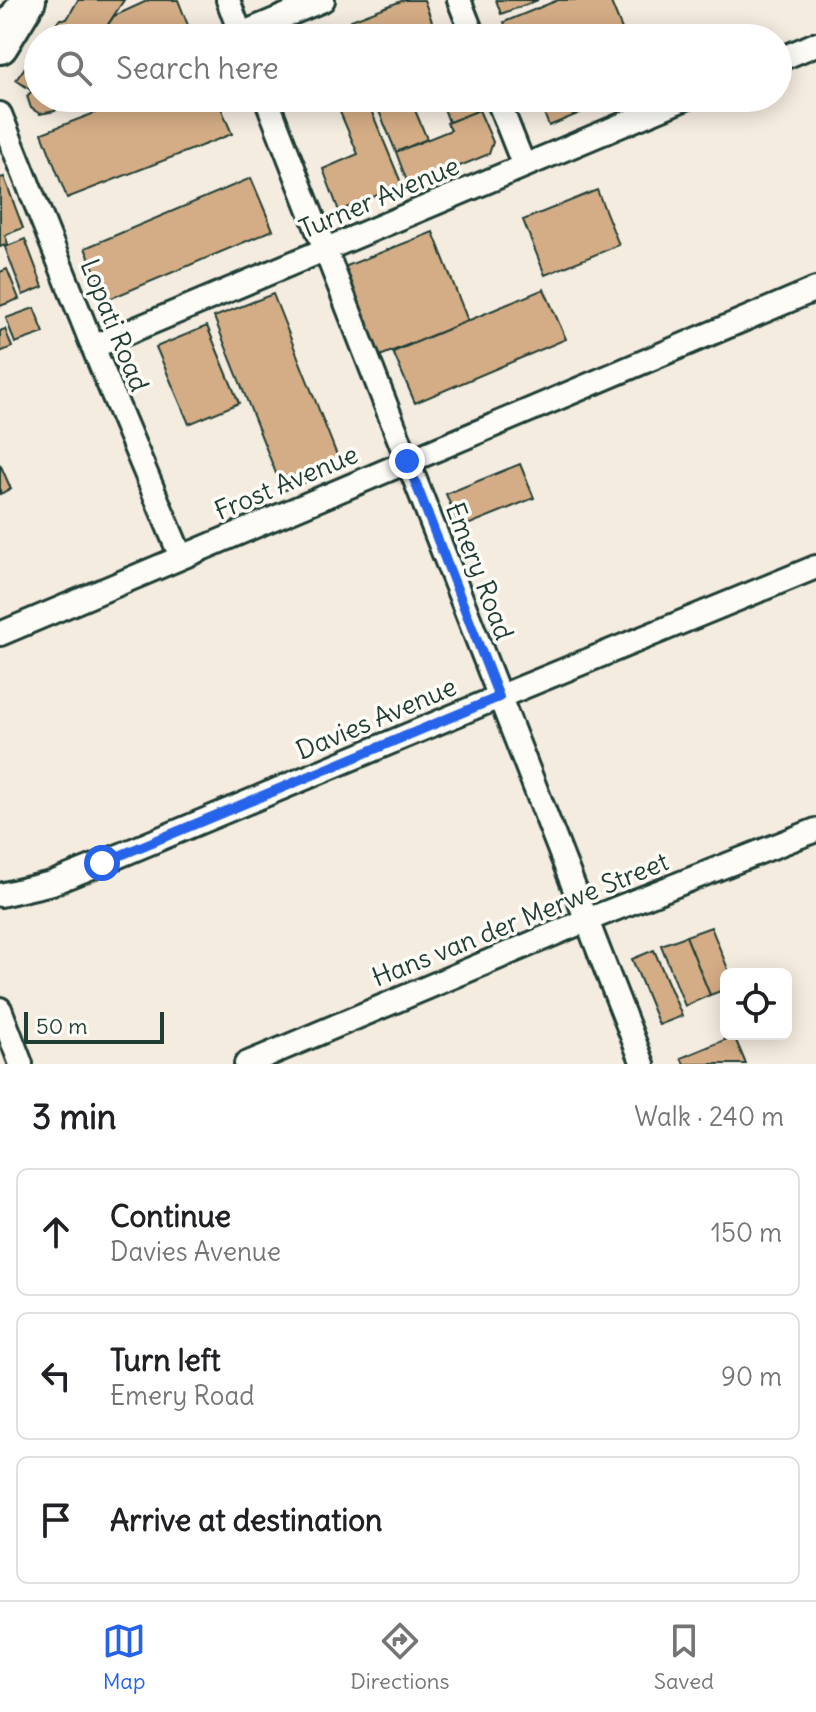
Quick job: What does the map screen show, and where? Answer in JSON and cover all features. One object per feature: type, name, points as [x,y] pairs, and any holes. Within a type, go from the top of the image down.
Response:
[{"type":"main road","points":[[0,8],[5,0]]},
{"type":"main road","points":[[0,46],[28,0]]},
{"type":"street","points":[[228,0],[237,24]]},
{"type":"street","points":[[269,24],[323,0]]},
{"type":"street","points":[[459,0],[468,24]]},
{"type":"street","points":[[792,54],[816,44]]},
{"type":"street","name":"Emery Road","points":[[271,112],[643,1064]]},
{"type":"street","points":[[503,112],[524,166]]},
{"type":"street","name":"Turner Avenue","points":[[93,347],[653,112]]},
{"type":"street","name":"Lopati Road","points":[[0,114],[181,557]]},
{"type":"street","name":"Frost Avenue","points":[[0,634],[816,289]]},
{"type":"street","name":"Davies Avenue","points":[[0,895],[52,883],[816,567]]},
{"type":"street","name":"Hans van der Merwe Street","points":[[246,1064],[587,920],[816,830]]},
{"type":"street","points":[[0,1009],[21,1064]]},
{"type":"building","points":[[78,0],[124,0],[108,24],[56,24],[60,19],[67,19]]},
{"type":"building","points":[[149,0],[178,0],[187,24],[109,24],[114,16]]},
{"type":"building","points":[[404,0],[424,0],[433,24],[352,24],[351,20]]},
{"type":"building","points":[[496,0],[538,0],[501,14]]},
{"type":"building","points":[[558,0],[610,0],[620,24],[505,24]]},
{"type":"building","points":[[24,69],[24,86],[16,80]]},
{"type":"building","points":[[97,112],[223,112],[232,134],[67,198],[42,133]]},
{"type":"building","points":[[340,112],[372,112],[402,185],[339,211],[323,169],[358,154]]},
{"type":"building","points":[[379,112],[416,112],[427,139],[396,152]]},
{"type":"building","points":[[445,112],[475,112],[449,122]]},
{"type":"building","points":[[480,112],[493,142],[489,154],[409,187],[396,152],[451,130],[447,123]]},
{"type":"building","points":[[544,112],[582,112],[549,126]]},
{"type":"building","points":[[4,177],[23,228],[5,235],[8,244],[0,247],[0,178]]},
{"type":"building","points":[[251,178],[273,230],[107,300],[85,248]]},
{"type":"building","points":[[597,190],[619,245],[545,275],[523,220]]},
{"type":"building","points":[[433,232],[468,321],[380,356],[344,267]]},
{"type":"building","points":[[25,239],[43,287],[23,295],[5,247]]},
{"type":"building","points":[[7,269],[19,299],[0,306],[0,272]]},
{"type":"building","points":[[544,289],[566,339],[415,403],[393,352]]},
{"type":"building","points":[[273,294],[342,468],[283,491],[214,317]]},
{"type":"building","points":[[34,308],[44,333],[15,343],[6,318]]},
{"type":"building","points":[[207,326],[239,403],[189,424],[156,347]]},
{"type":"building","points":[[5,329],[12,347],[0,352],[0,331]]},
{"type":"building","points":[[0,464],[11,489],[0,494]]},
{"type":"building","points":[[520,464],[534,498],[460,528],[446,494]]},
{"type":"building","points":[[711,927],[728,968],[720,968],[720,991],[710,995],[686,936]]},
{"type":"building","points":[[686,936],[710,995],[685,1006],[661,945]]},
{"type":"building","points":[[654,950],[682,1016],[659,1025],[632,959]]},
{"type":"building","points":[[724,1040],[736,1040],[746,1064],[684,1064],[681,1058]]},
{"type":"route","points":[[102,863],[499,697],[407,461]]}]
